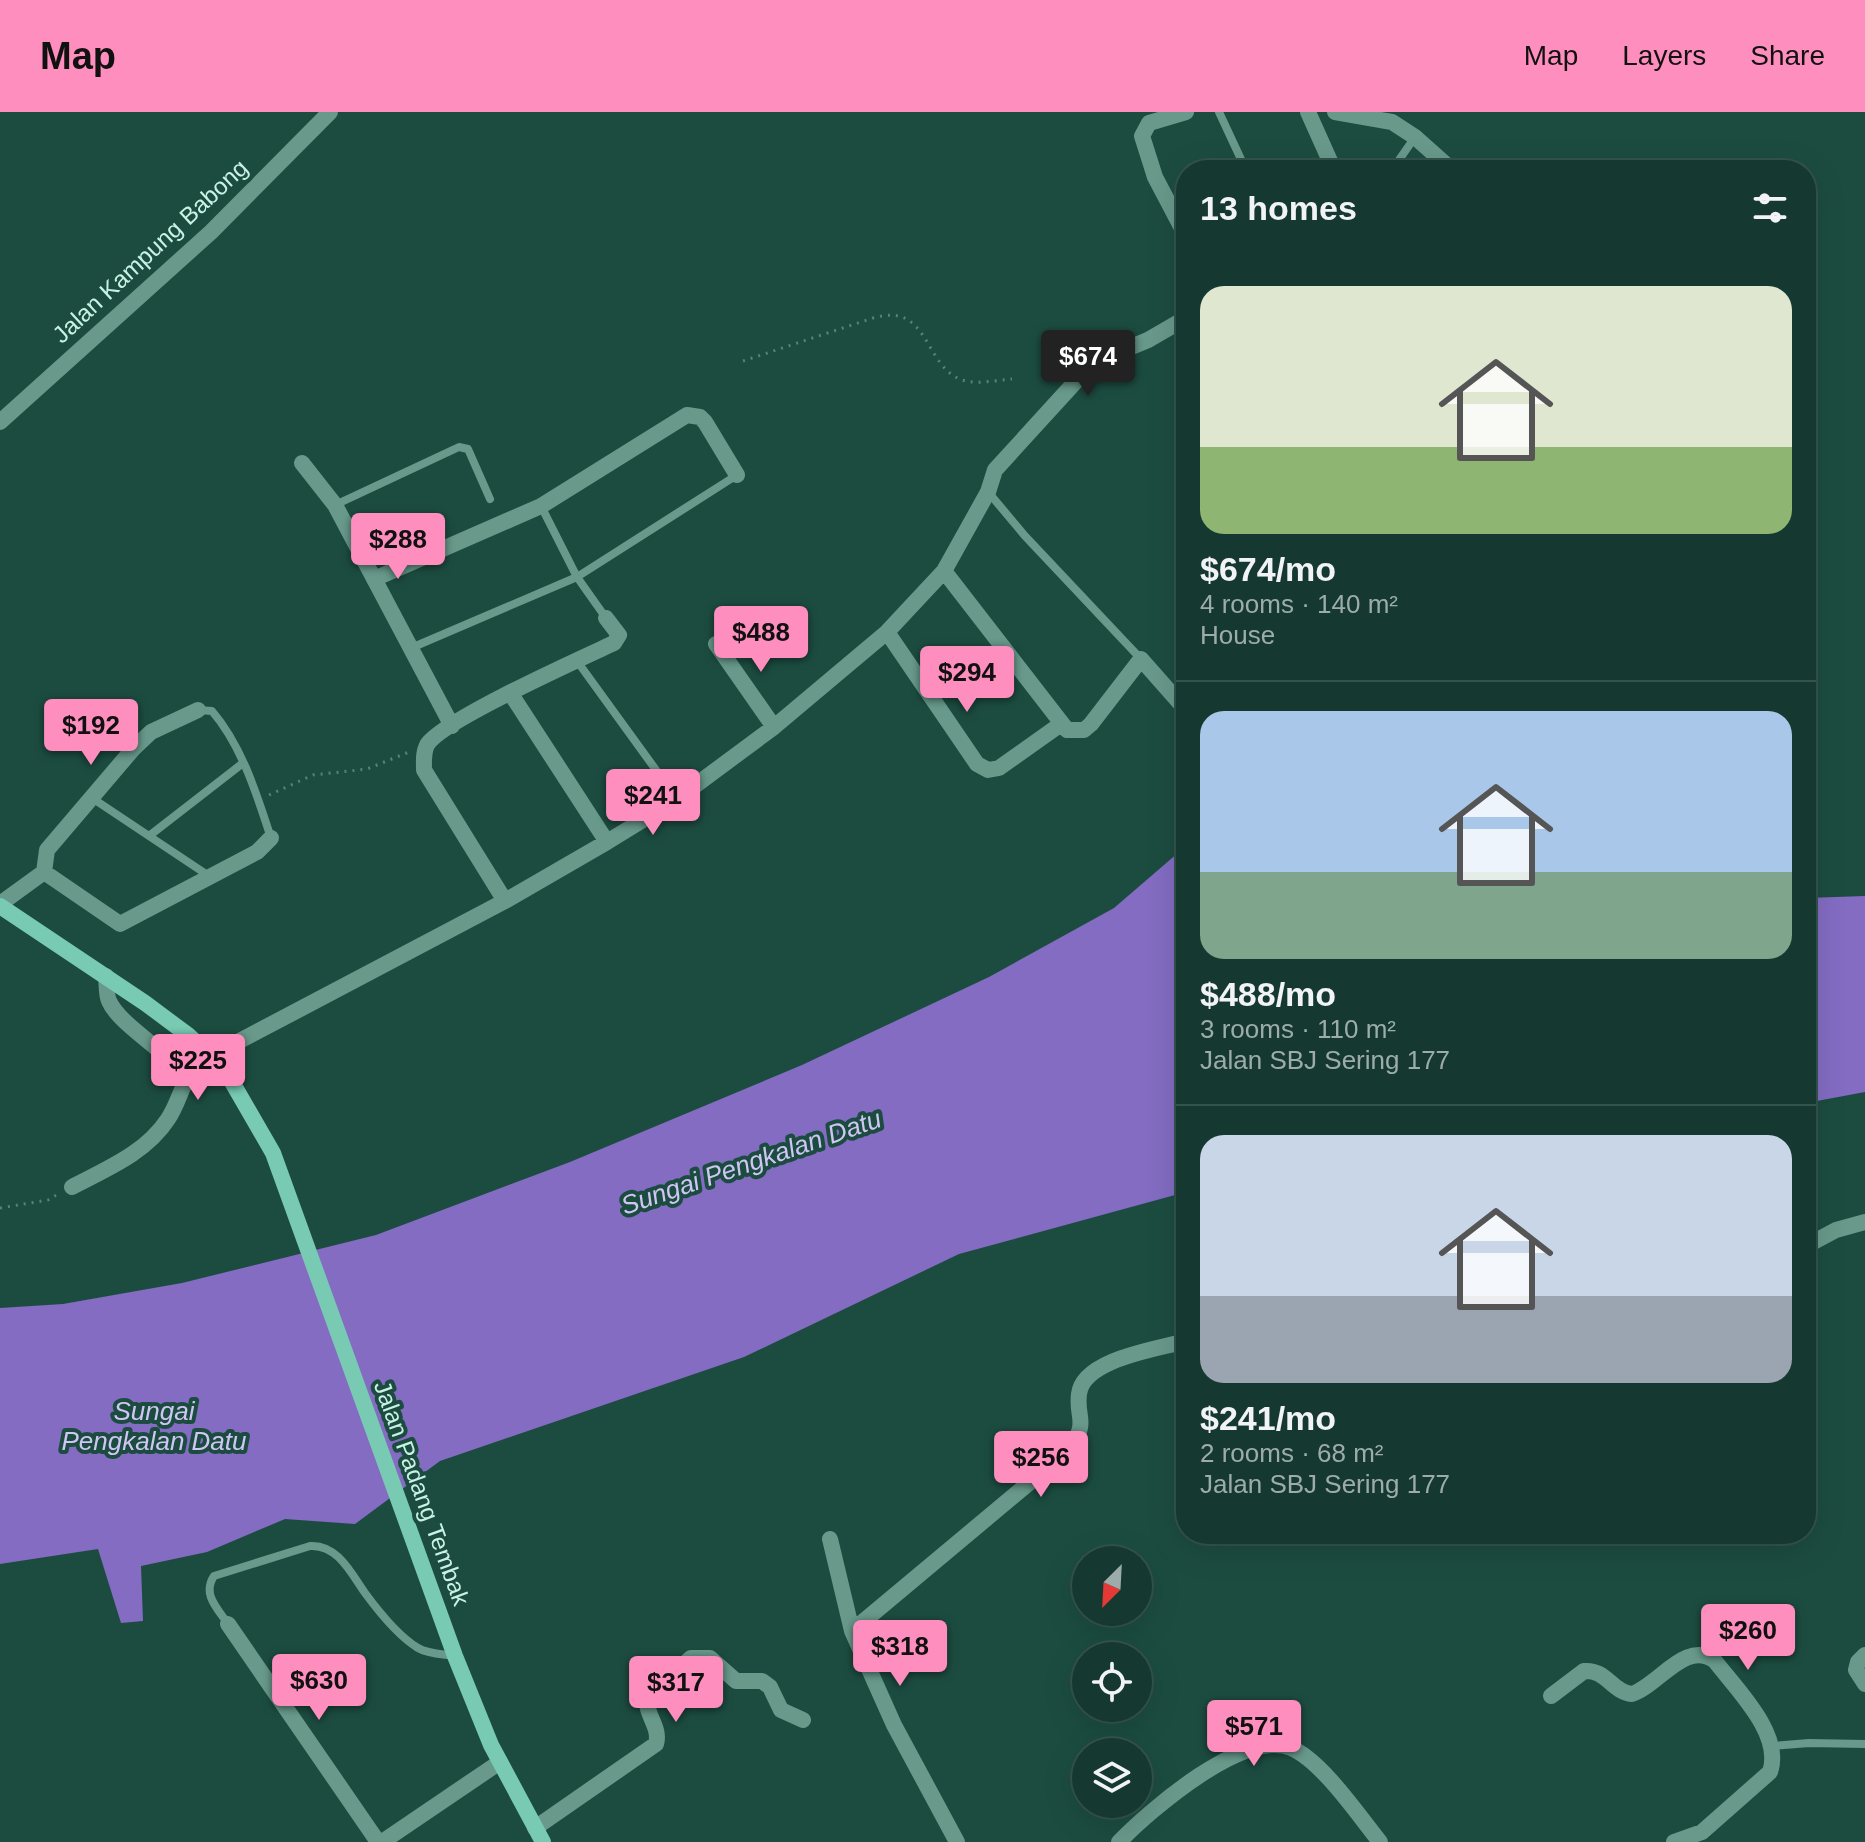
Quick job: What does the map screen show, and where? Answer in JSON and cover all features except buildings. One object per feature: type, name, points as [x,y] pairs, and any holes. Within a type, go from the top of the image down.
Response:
[{"type":"main road","points":[[0,905],[106,976],[188,1035],[211,1056]]},
{"type":"main road","name":"Jalan Padang Tembak","points":[[211,1056],[249,1107],[273,1153],[455,1656],[500,1762],[539,1835]]},
{"type":"street","name":"Jalan Kampung Babong","points":[[0,422],[211,232],[330,112]]},
{"type":"street","points":[[1176,217],[1155,177],[1142,136],[1149,123],[1186,112]]},
{"type":"street","points":[[1308,112],[1330,160]]},
{"type":"street","points":[[1335,112],[1390,121],[1415,137],[1441,160]]},
{"type":"street","points":[[211,1056],[505,901],[607,842],[677,799],[774,727],[887,632],[944,571],[988,492],[995,470],[1088,368],[1176,324]]},
{"type":"street","points":[[374,579],[541,506],[687,415],[700,417],[705,422],[737,475]]},
{"type":"street","points":[[302,463],[335,505],[452,726]]},
{"type":"street","points":[[944,571],[1067,730],[1084,730],[1141,659],[1176,699]]},
{"type":"street","points":[[505,901],[424,770],[428,745],[434,737],[452,726],[618,640],[617,631],[606,618]]},
{"type":"street","points":[[887,632],[977,764],[988,770],[999,768],[1061,724]]},
{"type":"street","points":[[716,644],[774,727]]},
{"type":"street","points":[[511,694],[607,842]]},
{"type":"street","points":[[0,905],[44,872],[47,850],[133,749],[151,732],[198,710]]},
{"type":"street","points":[[44,872],[120,924],[257,852],[271,838]]},
{"type":"street","points":[[72,1187],[126,1159],[152,1138],[169,1118],[184,1085],[179,1071],[119,1015],[109,1001],[106,976]]},
{"type":"street","points":[[1816,1241],[1836,1230],[1865,1222]]},
{"type":"street","points":[[852,1631],[1072,1447],[1081,1425],[1078,1395],[1083,1382],[1096,1370],[1111,1361],[1176,1344]]},
{"type":"street","points":[[830,1539],[852,1631],[894,1725],[957,1842]]},
{"type":"street","points":[[228,1624],[380,1842],[500,1762]]},
{"type":"street","points":[[1551,1696],[1577,1675],[1592,1670],[1622,1692],[1632,1694],[1690,1655],[1707,1655],[1715,1661],[1765,1728],[1775,1756],[1770,1772],[1702,1832],[1674,1842]]},
{"type":"street","points":[[1865,1655],[1858,1662],[1856,1670],[1865,1684]]},
{"type":"street","points":[[539,1835],[656,1744],[658,1735],[647,1709],[647,1698],[691,1658],[710,1658],[736,1681],[762,1681],[770,1687],[781,1710],[803,1720]]},
{"type":"street","points":[[1119,1842],[1146,1814],[1226,1758],[1254,1747],[1281,1744],[1311,1760],[1380,1842]]},
{"type":"lane","points":[[1219,112],[1241,160]]},
{"type":"lane","points":[[1399,160],[1415,137]]},
{"type":"lane","points":[[335,505],[459,447],[468,449],[490,499]]},
{"type":"lane","points":[[411,648],[577,577],[737,475]]},
{"type":"lane","points":[[988,492],[1025,536],[1141,659]]},
{"type":"lane","points":[[541,506],[577,577],[606,618]]},
{"type":"lane","points":[[576,660],[677,799]]},
{"type":"lane","points":[[198,710],[212,711],[223,724],[243,763],[271,838]]},
{"type":"lane","points":[[149,836],[243,763]]},
{"type":"lane","points":[[92,798],[209,876]]},
{"type":"lane","points":[[228,1624],[208,1592],[214,1576],[310,1546],[320,1546],[345,1564],[365,1593],[407,1641],[422,1651],[455,1656]]},
{"type":"lane","points":[[1773,1746],[1865,1744]]},
{"type":"path","points":[[743,361],[873,318],[894,314],[916,325],[952,375],[974,382],[1012,379]]},
{"type":"path","points":[[258,799],[313,775],[367,769],[428,745]]},
{"type":"path","points":[[0,1208],[48,1200],[72,1187]]},
{"type":"water","name":"Sungai Pengkalan Datu","points":[[1176,855],[1176,1195],[959,1254],[744,1357],[440,1461],[355,1524],[285,1519],[207,1552],[141,1566],[143,1621],[121,1623],[98,1549],[0,1564],[0,1308],[63,1304],[182,1283],[376,1235],[570,1162],[802,1065],[989,977],[1114,908]]},
{"type":"water","points":[[1865,896],[1865,1092],[1816,1101],[1816,898]]}]
